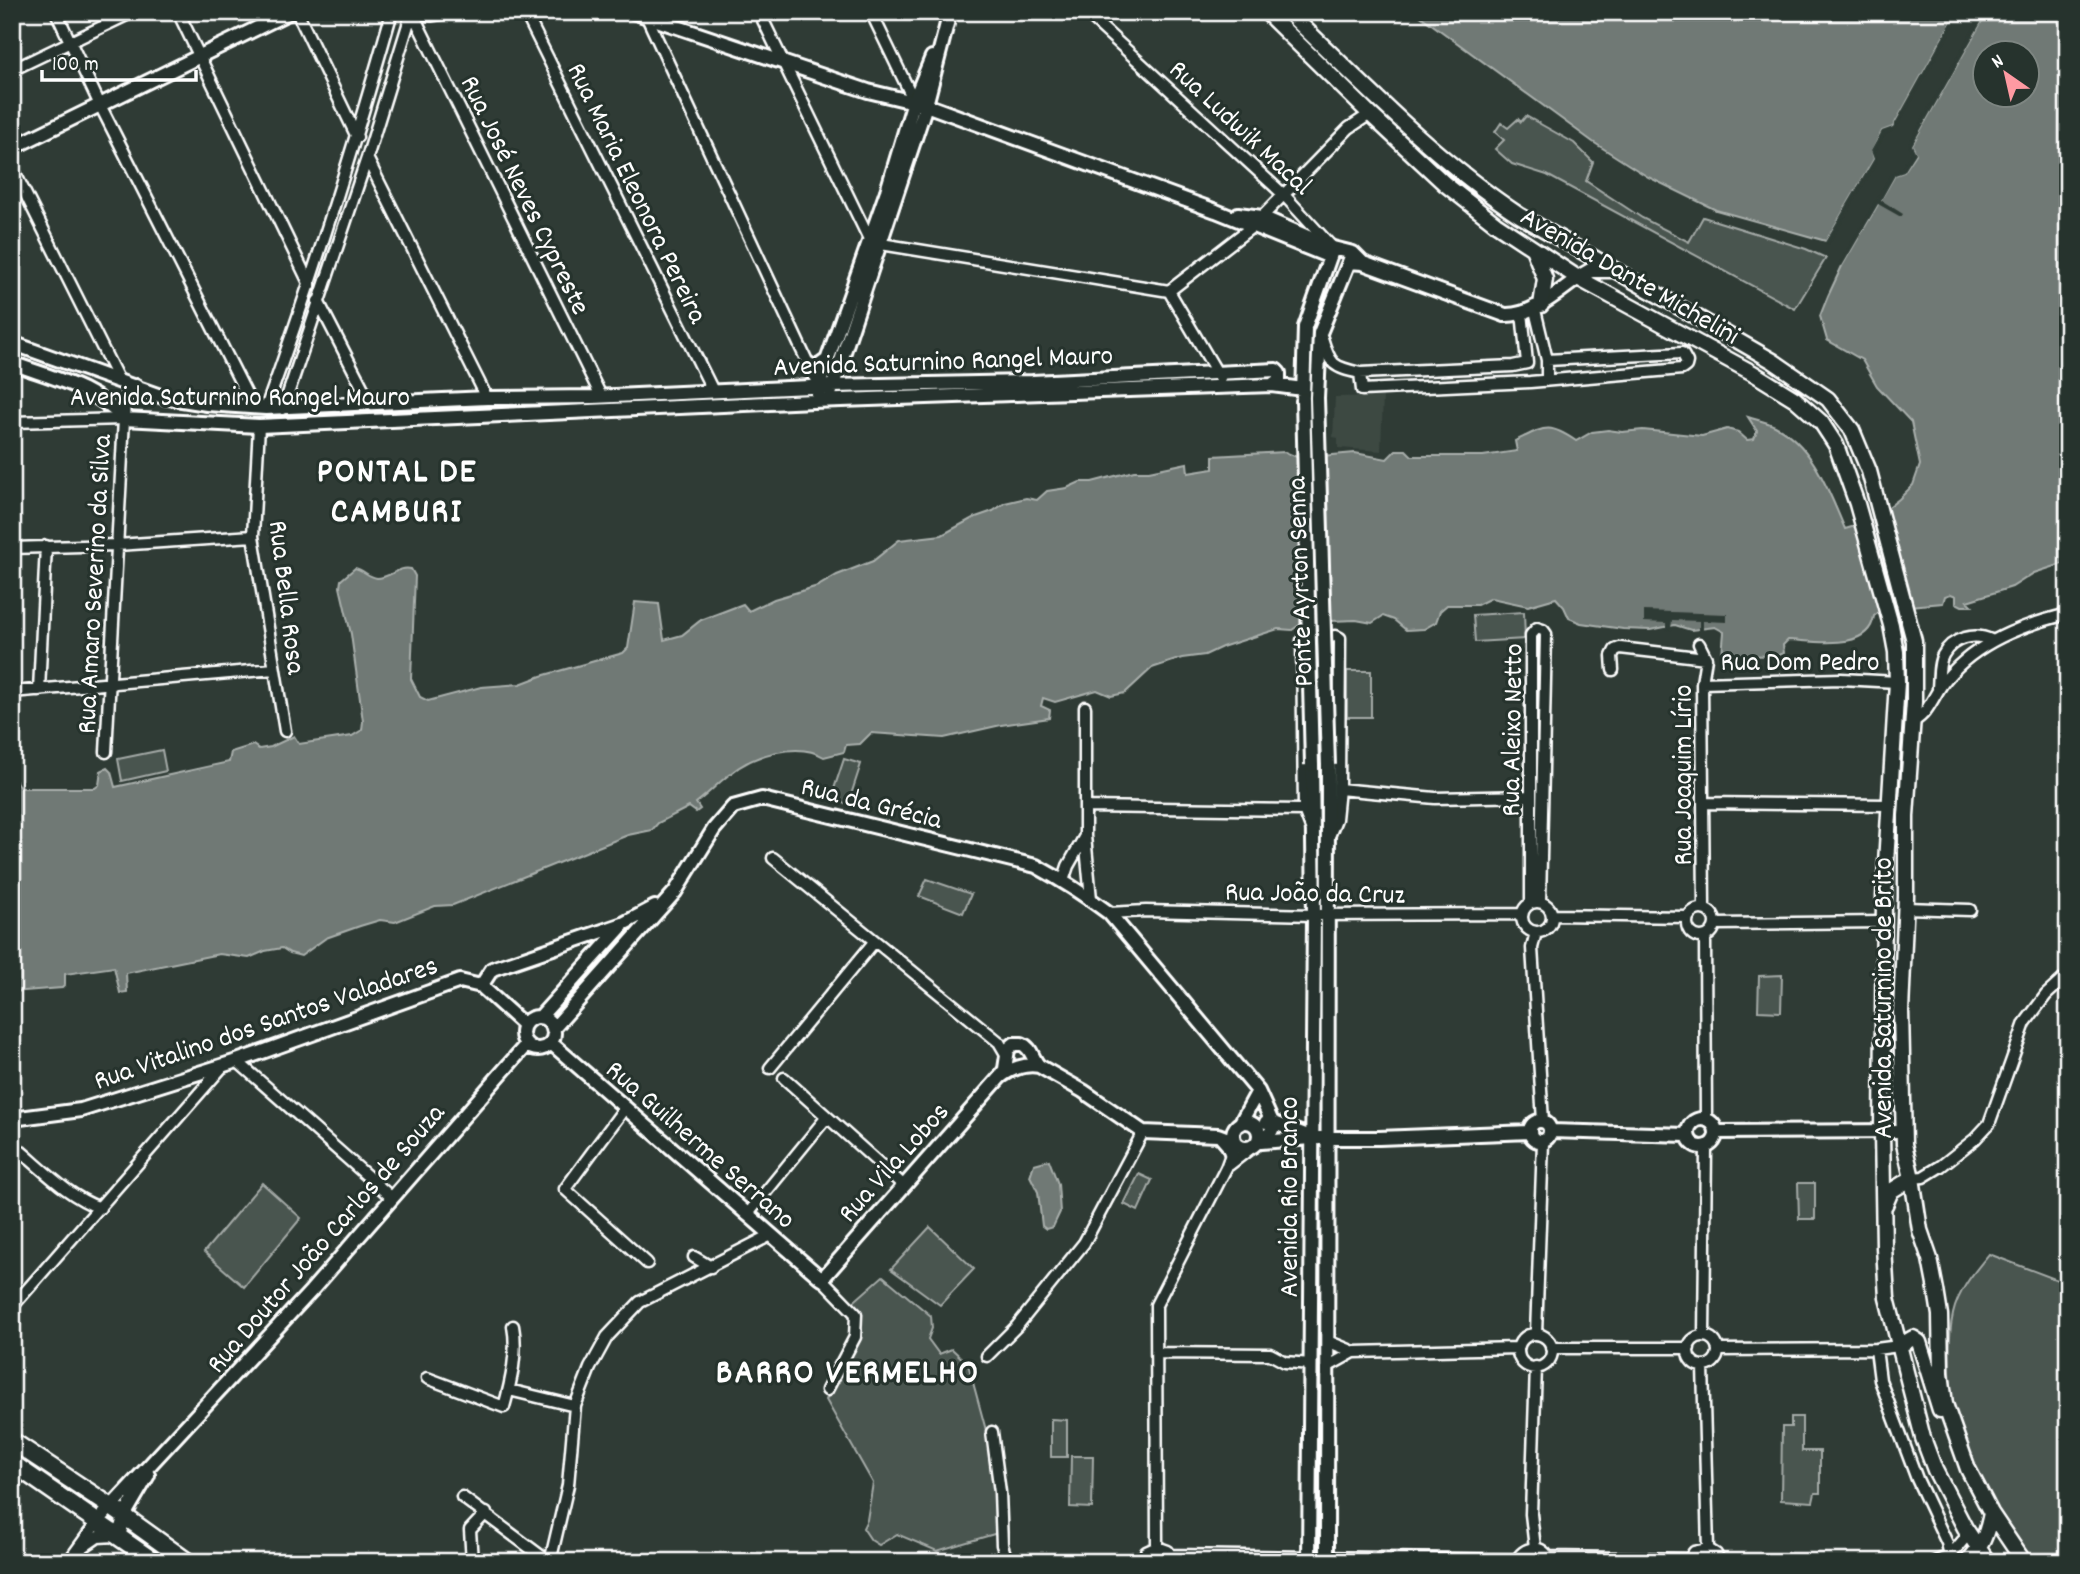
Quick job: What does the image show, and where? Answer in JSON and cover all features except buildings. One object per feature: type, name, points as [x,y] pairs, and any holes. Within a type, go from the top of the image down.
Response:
[{"type":"main road","name":"Avenida Dante Michelini","points":[[1266,12],[1445,184],[1508,232],[1578,278],[1743,367],[1795,399],[1821,422],[1836,445],[1857,504],[1891,625]]},
{"type":"main road","name":"Avenida Dante Michelini","points":[[1288,12],[1430,148],[1482,190],[1519,215],[1773,361],[1828,399],[1852,430],[1869,471],[1909,621]]},
{"type":"main road","points":[[1508,232],[1519,215]]},
{"type":"main road","points":[[1532,308],[1545,279],[1533,249]]},
{"type":"main road","points":[[1578,278],[1592,270],[1617,270]]},
{"type":"main road","name":"Avenida Saturnino de Brito","points":[[1909,621],[1914,652],[1901,1011],[1904,1144],[1913,1178],[1920,1230],[1930,1259],[1936,1290],[1940,1315],[1941,1373],[1952,1427],[1968,1469],[1991,1513],[2024,1562]]},
{"type":"main road","name":"Avenida Saturnino de Brito","points":[[1891,625],[1898,682],[1884,922],[1882,1132],[1887,1298],[1923,1438],[1935,1470],[1965,1528],[1984,1556]]},
{"type":"main road","points":[[1884,922],[1898,926],[1904,962]]},
{"type":"main road","points":[[1884,1210],[1886,1198],[1891,1191],[1913,1178]]},
{"type":"main road","points":[[1899,1346],[1913,1338],[1919,1342],[1936,1401],[1952,1427]]},
{"type":"main road","points":[[12,1441],[188,1562]]},
{"type":"main road","points":[[12,1463],[155,1562]]},
{"type":"main road","points":[[1967,1562],[1984,1556],[1991,1513]]},
{"type":"street","points":[[56,12],[100,105],[260,408]]},
{"type":"street","points":[[12,70],[133,12]]},
{"type":"street","points":[[178,12],[310,285]]},
{"type":"street","points":[[12,148],[290,12]]},
{"type":"street","points":[[297,12],[356,138]]},
{"type":"street","points":[[260,408],[310,285],[392,12]]},
{"type":"street","points":[[283,409],[413,12],[444,12]]},
{"type":"street","name":"Rua José Neves Cypreste","points":[[413,12],[597,396]]},
{"type":"street","name":"Rua Maria Eleonora Pereira","points":[[525,12],[713,391]]},
{"type":"street","points":[[633,12],[919,108],[974,123],[1216,211],[1257,222],[1505,315],[1515,316],[1532,308],[1578,278]]},
{"type":"street","points":[[759,12],[856,210],[875,243]]},
{"type":"street","points":[[871,12],[919,108]]},
{"type":"street","points":[[825,387],[950,12]]},
{"type":"street","name":"Rua Ludwik Macal","points":[[1085,12],[1284,195],[1332,252]]},
{"type":"street","points":[[645,15],[809,364],[825,387]]},
{"type":"street","points":[[823,401],[827,360],[875,243],[878,216],[919,108],[924,75],[943,34]]},
{"type":"street","points":[[902,76],[911,80],[924,75]]},
{"type":"street","points":[[875,243],[1169,291],[1257,222],[1349,128],[1370,114]]},
{"type":"street","points":[[367,158],[487,398]]},
{"type":"street","points":[[12,167],[118,379]]},
{"type":"street","points":[[856,210],[878,216]]},
{"type":"street","name":"Ponte Ayrton Senna","points":[[1312,765],[1303,394],[1305,327],[1332,252]]},
{"type":"street","name":"Ponte Ayrton Senna","points":[[1328,765],[1317,398],[1320,333],[1355,259]]},
{"type":"street","points":[[1169,291],[1226,387]]},
{"type":"street","points":[[317,301],[371,404]]},
{"type":"street","points":[[1532,308],[1546,360],[1547,380]]},
{"type":"street","points":[[1530,382],[1527,363],[1532,308]]},
{"type":"street","points":[[1320,333],[1326,354],[1333,364],[1360,373],[1513,366],[1527,363]]},
{"type":"street","name":"Avenida Saturnino Rangel Mauro","points":[[12,343],[163,397],[207,404],[283,409],[487,398],[825,387],[1272,385],[1303,394]]},
{"type":"street","points":[[1360,373],[1362,390],[1371,393],[1682,369],[1687,362],[1682,353],[1546,360]]},
{"type":"street","points":[[809,364],[816,368],[827,360]]},
{"type":"street","points":[[12,363],[100,397],[124,419]]},
{"type":"street","name":"Avenida Saturnino Rangel Mauro","points":[[12,422],[124,419],[259,426],[823,401],[1276,370],[1279,380],[1272,385]]},
{"type":"street","points":[[124,419],[126,397],[136,386]]},
{"type":"street","points":[[594,412],[597,396]]},
{"type":"street","points":[[155,420],[165,410],[163,397]]},
{"type":"street","points":[[522,397],[522,415]]},
{"type":"street","name":"Rua Amaro Severino da Silva","points":[[106,752],[124,419]]},
{"type":"street","name":"Rua Bella Rosa","points":[[259,426],[253,536],[285,731]]},
{"type":"street","points":[[12,548],[117,545],[253,536]]},
{"type":"street","points":[[39,690],[46,546]]},
{"type":"street","points":[[1913,721],[1926,712],[1938,688],[1959,662],[1992,640],[2042,620],[2068,614]]},
{"type":"street","name":"Rua Aleixo Netto","points":[[1537,628],[1546,634],[1536,902],[1531,796],[1531,635],[1537,628]]},
{"type":"street","points":[[1938,688],[1941,657],[1952,643],[1967,637],[1985,637],[1992,640]]},
{"type":"street","name":"Avenida Rio Branco","points":[[1313,832],[1304,810],[1303,638],[1339,638],[1339,789],[1336,819],[1329,839]]},
{"type":"street","name":"Rua Joaquim Lírio","points":[[1699,644],[1706,658],[1702,683],[1704,908]]},
{"type":"street","points":[[1613,670],[1612,656],[1615,650],[1620,648],[1706,658]]},
{"type":"street","points":[[12,692],[274,669]]},
{"type":"street","name":"Rua Dom Pedro","points":[[1702,683],[1841,680],[1898,682]]},
{"type":"street","points":[[1085,707],[1085,836],[1093,901]]},
{"type":"street","name":"Avenida Rio Branco","points":[[1309,1559],[1314,915],[1312,765]]},
{"type":"street","name":"Avenida Rio Branco","points":[[1327,1559],[1328,765]]},
{"type":"street","points":[[1339,789],[1435,797],[1531,796]]},
{"type":"street","name":"Rua da Grécia","points":[[674,892],[715,829],[733,807],[762,799],[1036,866],[1115,913]]},
{"type":"street","points":[[1704,803],[1890,805]]},
{"type":"street","points":[[1086,807],[1304,810]]},
{"type":"street","points":[[1063,881],[1085,836]]},
{"type":"street","points":[[773,858],[999,1042],[1009,1052],[1011,1065],[1039,1066]]},
{"type":"street","points":[[553,1028],[550,1022],[540,1017],[529,1019],[521,1035],[526,1045],[539,1050],[551,1043],[553,1028],[674,892]]},
{"type":"street","name":"Rua Vitalino dos Santos Valadares","points":[[12,1119],[81,1110],[231,1062],[460,981],[481,986],[492,969],[623,925],[644,914],[674,892]]},
{"type":"street","points":[[1536,902],[1546,905],[1552,915],[1546,929],[1536,932],[1524,926],[1522,914],[1525,907],[1536,902]]},
{"type":"street","points":[[1697,908],[1704,908],[1713,914],[1716,924],[1712,932],[1705,937],[1697,937],[1686,925],[1688,917],[1697,908]]},
{"type":"street","points":[[1905,908],[1970,910]]},
{"type":"street","points":[[1115,913],[1132,940],[1258,1091],[1272,1122],[1272,1130],[1226,1168]]},
{"type":"street","name":"Rua João da Cruz","points":[[1115,913],[1522,914]]},
{"type":"street","points":[[1552,915],[1688,917]]},
{"type":"street","points":[[1716,924],[1884,922]]},
{"type":"street","points":[[540,1017],[623,925]]},
{"type":"street","points":[[1536,932],[1532,948],[1545,1131],[1536,1334]]},
{"type":"street","points":[[1705,937],[1706,1119]]},
{"type":"street","points":[[770,1068],[874,942]]},
{"type":"street","points":[[1913,1178],[1923,1177],[1941,1166],[1989,1124],[2025,1023],[2046,995],[2068,975]]},
{"type":"street","points":[[481,986],[524,1025]]},
{"type":"street","name":"Rua Guilherme Serrano","points":[[551,1043],[822,1279]]},
{"type":"street","name":"Rua Doutor João Carlos de Souza","points":[[68,1562],[97,1522],[117,1511],[157,1460],[311,1291],[526,1045]]},
{"type":"street","points":[[1009,1052],[1026,1046],[1039,1066],[1083,1091],[1143,1132],[1218,1135],[1243,1125],[1272,1122],[1311,1138]]},
{"type":"street","name":"Rua Vila Lobos","points":[[822,1279],[1000,1077],[1009,1052]]},
{"type":"street","points":[[1021,1067],[1029,1062],[1031,1053]]},
{"type":"street","points":[[12,1307],[231,1062],[391,1197]]},
{"type":"street","name":"Rua Vila Lobos","points":[[1000,1077],[1021,1067]]},
{"type":"street","points":[[784,1078],[903,1185]]},
{"type":"street","points":[[1157,1547],[1156,1305],[1226,1168],[1234,1146],[1233,1134],[1243,1125],[1258,1091]]},
{"type":"street","points":[[624,1109],[565,1189],[647,1263]]},
{"type":"street","points":[[747,1215],[827,1117]]},
{"type":"street","points":[[1699,1118],[1713,1124],[1716,1132],[1714,1141],[1706,1147],[1698,1147],[1687,1135],[1692,1122],[1699,1118]]},
{"type":"street","points":[[1243,1125],[1259,1132],[1258,1144]]},
{"type":"street","points":[[1218,1135],[1242,1148],[1311,1138],[1530,1132],[1534,1140],[1545,1131],[1687,1135]]},
{"type":"street","points":[[1716,1132],[1903,1131]]},
{"type":"street","points":[[988,1356],[1017,1326],[1084,1243],[1143,1132]]},
{"type":"street","points":[[12,1144],[68,1192],[82,1202],[100,1208]]},
{"type":"street","points":[[1704,1336],[1706,1147]]},
{"type":"street","points":[[461,1497],[550,1562],[568,1485],[575,1406],[590,1368],[607,1337],[639,1303],[771,1235]]},
{"type":"street","points":[[694,1257],[711,1268]]},
{"type":"street","points":[[822,1279],[856,1314],[855,1337],[827,1390]]},
{"type":"street","points":[[427,1378],[505,1407],[515,1340],[513,1326]]},
{"type":"street","points":[[1536,1334],[1546,1338],[1551,1348],[1546,1363],[1536,1367],[1522,1362],[1518,1348],[1521,1340],[1536,1334]]},
{"type":"street","points":[[1704,1336],[1714,1341],[1718,1350],[1712,1363],[1703,1366],[1695,1364],[1689,1357],[1689,1348],[1692,1342],[1704,1336]]},
{"type":"street","points":[[1327,1341],[1354,1352],[1518,1348]]},
{"type":"street","points":[[1718,1350],[1876,1349],[1899,1346]]},
{"type":"street","points":[[1551,1348],[1689,1348]]},
{"type":"street","points":[[1876,1349],[1880,1380],[1917,1479],[1947,1543],[1950,1556]]},
{"type":"street","points":[[1327,1367],[1354,1352]]},
{"type":"street","points":[[1157,1353],[1270,1354],[1285,1362],[1311,1364]]},
{"type":"street","points":[[1703,1366],[1708,1549]]},
{"type":"street","points":[[1535,1548],[1531,1514],[1536,1367]]},
{"type":"street","points":[[509,1390],[575,1406]]},
{"type":"street","points":[[992,1432],[1000,1492],[1002,1545],[1006,1557],[1012,1562]]},
{"type":"street","points":[[117,1511],[119,1537]]},
{"type":"street","points":[[472,1562],[470,1530],[486,1513]]},
{"type":"street","points":[[1934,1562],[1950,1556],[1965,1538],[1965,1528]]},
{"type":"street","name":"Rua Doutor João Carlos de Souza","points":[[75,1553],[98,1537],[119,1537]]},
{"type":"street","points":[[1118,1562],[1143,1560],[1151,1548],[1157,1547],[1168,1551],[1172,1559],[1516,1561],[1520,1553],[1527,1548],[1541,1549],[1549,1559],[1688,1561],[1694,1552],[1708,1549],[1716,1554],[1720,1562]]},
{"type":"shaded area","points":[[1415,12],[1957,12],[1893,127],[1882,131],[1872,151],[1874,159],[1826,241],[1716,210],[1648,177],[1593,142]]},
{"type":"shaded area","points":[[1987,12],[2068,12],[2068,562],[2034,573],[2012,587],[1967,601],[1972,606],[1956,603],[1956,596],[1951,594],[1945,596],[1943,603],[1883,609],[1874,616],[1870,627],[1862,635],[1852,640],[1788,640],[1783,645],[1784,653],[1777,656],[1722,655],[1724,632],[1715,627],[1691,630],[1675,625],[1650,630],[1581,623],[1569,618],[1556,598],[1528,606],[1491,598],[1477,605],[1447,605],[1440,611],[1436,622],[1424,629],[1406,630],[1394,620],[1383,616],[1372,623],[1356,620],[1304,622],[1292,630],[1278,629],[1205,655],[1182,658],[1152,668],[1125,693],[1111,696],[1097,690],[1055,702],[1043,698],[1041,706],[1050,710],[1049,718],[1001,725],[944,738],[871,733],[860,744],[846,745],[844,752],[824,757],[801,750],[763,756],[739,767],[726,777],[696,803],[700,809],[696,812],[689,807],[658,823],[652,830],[628,835],[453,905],[435,906],[395,922],[380,920],[326,938],[301,956],[282,948],[249,958],[219,954],[126,973],[127,992],[120,993],[114,967],[65,974],[65,985],[62,988],[12,992],[12,781],[15,780],[20,788],[95,788],[99,785],[101,771],[107,768],[111,772],[115,787],[229,762],[231,752],[253,745],[259,749],[271,747],[294,736],[299,744],[352,736],[362,730],[351,634],[340,587],[341,580],[355,568],[377,578],[406,569],[411,569],[415,576],[411,679],[420,697],[428,701],[481,687],[520,684],[623,653],[628,648],[635,602],[659,604],[664,640],[682,635],[701,620],[743,604],[749,611],[774,599],[818,586],[837,575],[873,561],[899,540],[942,535],[1005,503],[1026,498],[1037,500],[1047,491],[1134,471],[1149,471],[1187,463],[1188,473],[1213,469],[1213,456],[1285,452],[1299,458],[1355,453],[1387,459],[1396,450],[1406,450],[1412,456],[1483,456],[1517,451],[1515,441],[1546,429],[1559,431],[1576,441],[1592,432],[1608,430],[1643,430],[1702,436],[1727,429],[1738,432],[1747,440],[1754,439],[1757,431],[1748,417],[1775,426],[1800,445],[1818,471],[1845,529],[1869,522],[1913,485],[1920,465],[1911,422],[1877,386],[1862,360],[1827,340],[1820,316],[1842,266],[1895,175],[1904,172],[1916,154],[1912,145],[1972,39],[1972,108],[2042,108],[2042,38],[1972,38]]},
{"type":"shaded area","points":[[1526,116],[1574,143],[1593,162],[1586,181],[1642,218],[1689,242],[1703,217],[1806,249],[1826,258],[1795,309],[1547,175],[1512,164],[1495,149],[1504,140],[1495,132],[1501,123],[1508,128],[1518,119],[1521,122]]},
{"type":"shaded area","points":[[1383,396],[1381,451],[1338,448],[1338,438],[1333,437],[1335,397]]},
{"type":"shaded area","points":[[1524,612],[1525,639],[1475,642],[1473,615]]},
{"type":"shaded area","points":[[1347,671],[1371,671],[1371,717],[1347,717]]},
{"type":"shaded area","points":[[162,750],[166,771],[122,781],[118,759]]},
{"type":"shaded area","points":[[844,759],[861,764],[848,804],[831,798]]},
{"type":"shaded area","points":[[927,879],[971,894],[963,913],[919,896]]},
{"type":"shaded area","points":[[1782,975],[1781,1012],[1758,1011],[1759,976]]},
{"type":"shaded area","points":[[1049,1160],[1058,1184],[1060,1212],[1053,1227],[1046,1229],[1042,1226],[1038,1192],[1030,1176],[1034,1164]]},
{"type":"shaded area","points":[[1139,1174],[1152,1180],[1138,1211],[1124,1204]]},
{"type":"shaded area","points":[[262,1183],[301,1218],[244,1287],[204,1252]]},
{"type":"shaded area","points":[[1798,1183],[1815,1183],[1815,1219],[1799,1219]]},
{"type":"shaded area","points":[[930,1227],[974,1269],[940,1305],[891,1269]]},
{"type":"shaded area","points":[[1989,1254],[2068,1284],[2068,1562],[2034,1562],[2026,1553],[1994,1505],[1967,1457],[1959,1434],[1950,1381],[1953,1314],[1972,1275]]},
{"type":"shaded area","points":[[883,1276],[931,1316],[932,1328],[928,1339],[939,1354],[952,1349],[968,1364],[987,1434],[1001,1532],[937,1551],[897,1534],[879,1545],[871,1540],[863,1528],[867,1520],[873,1483],[826,1400],[855,1325],[849,1306]]},
{"type":"shaded area","points":[[1791,1417],[1802,1417],[1802,1451],[1820,1451],[1820,1493],[1815,1493],[1813,1502],[1781,1500],[1782,1427],[1791,1427]]},
{"type":"shaded area","points":[[1051,1419],[1067,1420],[1067,1457],[1051,1457]]},
{"type":"shaded area","points":[[1071,1456],[1093,1456],[1092,1508],[1070,1507]]},
{"type":"pier","points":[[1957,12],[1960,14],[1896,128],[1885,134],[1875,151],[1877,161],[1829,243],[1824,244],[1874,159],[1871,151],[1882,131],[1893,127]]},
{"type":"pier","points":[[1983,12],[1987,12],[1912,145],[1916,153],[1904,172],[1895,175],[1881,200],[1903,214],[1901,217],[1878,204],[1842,266],[1839,265],[1892,173],[1902,169],[1912,153],[1909,144]]},
{"type":"pier","points":[[1644,611],[1727,614],[1727,622],[1703,621],[1703,630],[1699,630],[1699,621],[1672,620],[1671,629],[1666,630],[1666,623],[1644,622]]},
{"type":"district","name":"PONTAL DE CAMBURI","points":[[397,489]]},
{"type":"district","name":"BARRO VERMELHO","points":[[848,1370]]}]
